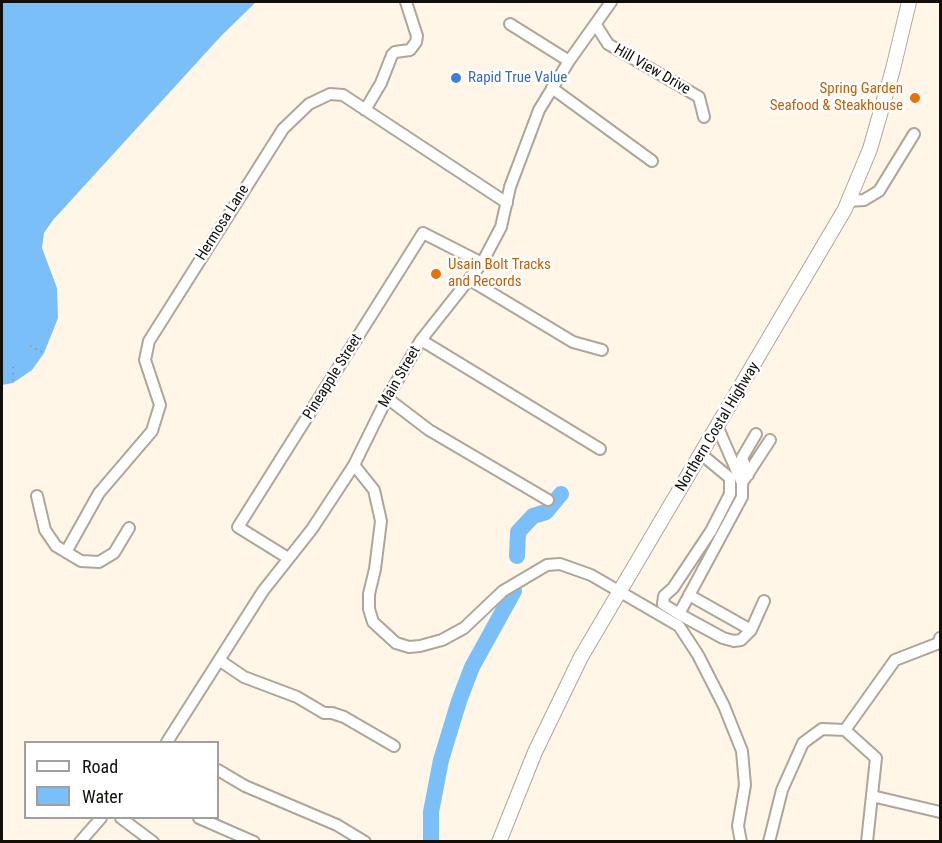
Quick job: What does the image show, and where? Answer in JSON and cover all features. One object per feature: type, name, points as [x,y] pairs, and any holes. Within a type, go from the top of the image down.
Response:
[{"type":"main road","name":"Northern Costal Highway","points":[[499,842],[552,714],[581,657],[848,201],[870,148],[893,69],[909,2]]},
{"type":"street","points":[[365,110],[381,83],[392,55],[395,52],[410,50],[416,42],[417,36],[406,2]]},
{"type":"street","name":"Main Street","points":[[168,741],[263,591],[312,529],[354,465],[387,398],[421,340],[482,263],[501,228],[510,188],[535,121],[569,61],[611,2]]},
{"type":"street","points":[[510,24],[569,61]]},
{"type":"street","name":"Hill View Drive","points":[[596,25],[608,44],[699,97],[704,117]]},
{"type":"street","points":[[552,88],[652,161]]},
{"type":"street","name":"Hermosa Lane","points":[[66,552],[99,493],[152,431],[160,405],[145,360],[149,341],[283,129],[309,104],[330,93],[343,95],[507,203]]},
{"type":"street","points":[[848,201],[864,200],[879,191],[914,134]]},
{"type":"street","name":"Pineapple Street","points":[[288,558],[238,527],[423,233],[482,263]]},
{"type":"street","points":[[470,280],[573,342],[602,350]]},
{"type":"street","points":[[421,340],[600,449]]},
{"type":"street","points":[[387,398],[429,430],[548,500]]},
{"type":"street","points":[[717,428],[745,479]]},
{"type":"street","points":[[679,614],[742,497],[745,479],[742,458],[756,434]]},
{"type":"street","points":[[745,479],[770,440]]},
{"type":"street","points":[[701,454],[730,478],[730,494],[711,531],[673,588],[664,596],[663,604],[734,641],[741,640],[751,630],[764,601]]},
{"type":"street","points":[[354,465],[374,490],[381,521],[375,569],[369,594],[369,609],[373,622],[396,643],[409,647],[442,640],[464,628],[502,591],[547,565],[560,564],[577,568],[679,626],[698,655],[724,706],[742,751],[745,785],[738,826],[741,842]]},
{"type":"street","points":[[37,496],[45,530],[56,546],[81,561],[99,562],[114,553],[129,528]]},
{"type":"street","points":[[689,595],[751,630]]},
{"type":"street","points":[[845,730],[895,660],[939,643],[940,638]]},
{"type":"street","points":[[219,660],[244,677],[297,697],[324,713],[344,717],[394,746]]},
{"type":"street","points":[[769,842],[782,790],[803,744],[822,729],[845,730],[876,758],[867,842]]},
{"type":"street","points":[[219,771],[245,786],[337,825],[365,842]]},
{"type":"street","points":[[872,796],[940,812]]},
{"type":"street","points":[[80,842],[100,819]]},
{"type":"street","points":[[122,819],[153,842]]},
{"type":"street","points":[[201,819],[254,842]]},
{"type":"path","points":[[30,346],[44,353]]},
{"type":"path","points":[[13,367],[14,383]]},
{"type":"water","points":[[2,2],[256,2],[222,35],[53,220],[44,233],[42,248],[57,288],[58,318],[44,353],[32,370],[13,383],[2,385]]},
{"type":"waterway","points":[[517,556],[518,532],[533,516],[546,512],[561,494]]},
{"type":"waterway","points":[[431,842],[431,812],[441,760],[459,701],[472,667],[514,591]]},
{"type":"place","name":"Rapid True Value","points":[[456,78]]},
{"type":"place","name":"Spring Garden Seafood & Steakhouse","points":[[915,98]]},
{"type":"place","name":"Usain Bolt Tracks and Records","points":[[436,274]]}]
